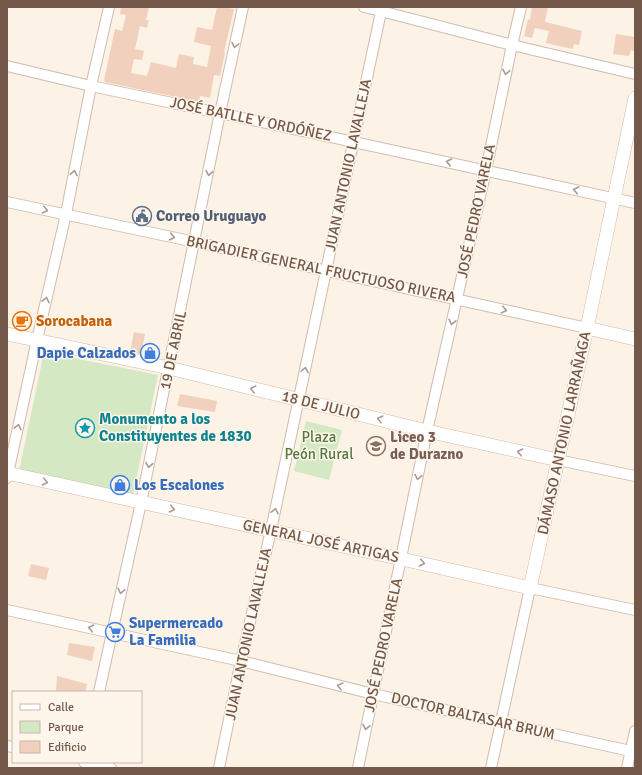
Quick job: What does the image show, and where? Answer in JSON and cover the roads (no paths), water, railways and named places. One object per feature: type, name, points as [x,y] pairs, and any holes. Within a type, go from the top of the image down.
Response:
[{"type":"street","points":[[7,475],[66,214],[91,86],[109,7]]},
{"type":"street","name":"19 DE ABRIL","points":[[99,691],[141,503],[195,242],[220,112],[243,7]]},
{"type":"street","points":[[364,7],[381,9],[512,45],[635,74]]},
{"type":"street","name":"JOSÉ PEDRO VARELA","points":[[358,768],[427,431],[521,7]]},
{"type":"street","name":"JUAN ANTONIO LAVALLEJA","points":[[219,768],[381,9]]},
{"type":"street","name":"JOSÉ BATLLE Y ORDÓÑEZ","points":[[7,66],[91,86],[220,112],[635,203]]},
{"type":"street","name":"DÁMASO ANTONIO LARRAÑAGA","points":[[491,768],[587,328],[635,98]]},
{"type":"street","name":"BRIGADIER GENERAL FRUCTUOSO RIVERA","points":[[7,202],[635,339]]},
{"type":"street","name":"18 DE JULIO","points":[[7,334],[169,368],[427,431],[635,476]]},
{"type":"street","name":"GENERAL JOSÉ ARTIGAS","points":[[7,475],[402,558],[530,588],[635,610]]},
{"type":"street","name":"DOCTOR BALTASAR BRUM","points":[[7,610],[241,661],[373,694],[633,752]]},
{"type":"street","points":[[627,768],[633,752],[635,731]]},
{"type":"street","points":[[88,763],[111,768]]},
{"type":"place","name":"Correo Uruguayo","points":[[142,216]]},
{"type":"place","name":"Sorocabana","points":[[22,321]]},
{"type":"place","name":"Dapie Calzados","points":[[150,353]]},
{"type":"place","name":"Monumento a los Constituyentes de 1830","points":[[85,428]]},
{"type":"place","name":"Liceo 3 de Durazno","points":[[376,446]]},
{"type":"place","name":"Los Escalones","points":[[120,485]]},
{"type":"place","name":"Supermercado La Familia","points":[[115,632]]},
{"type":"park label","name":"Plaza Peón Rural","points":[[319,446]]}]
